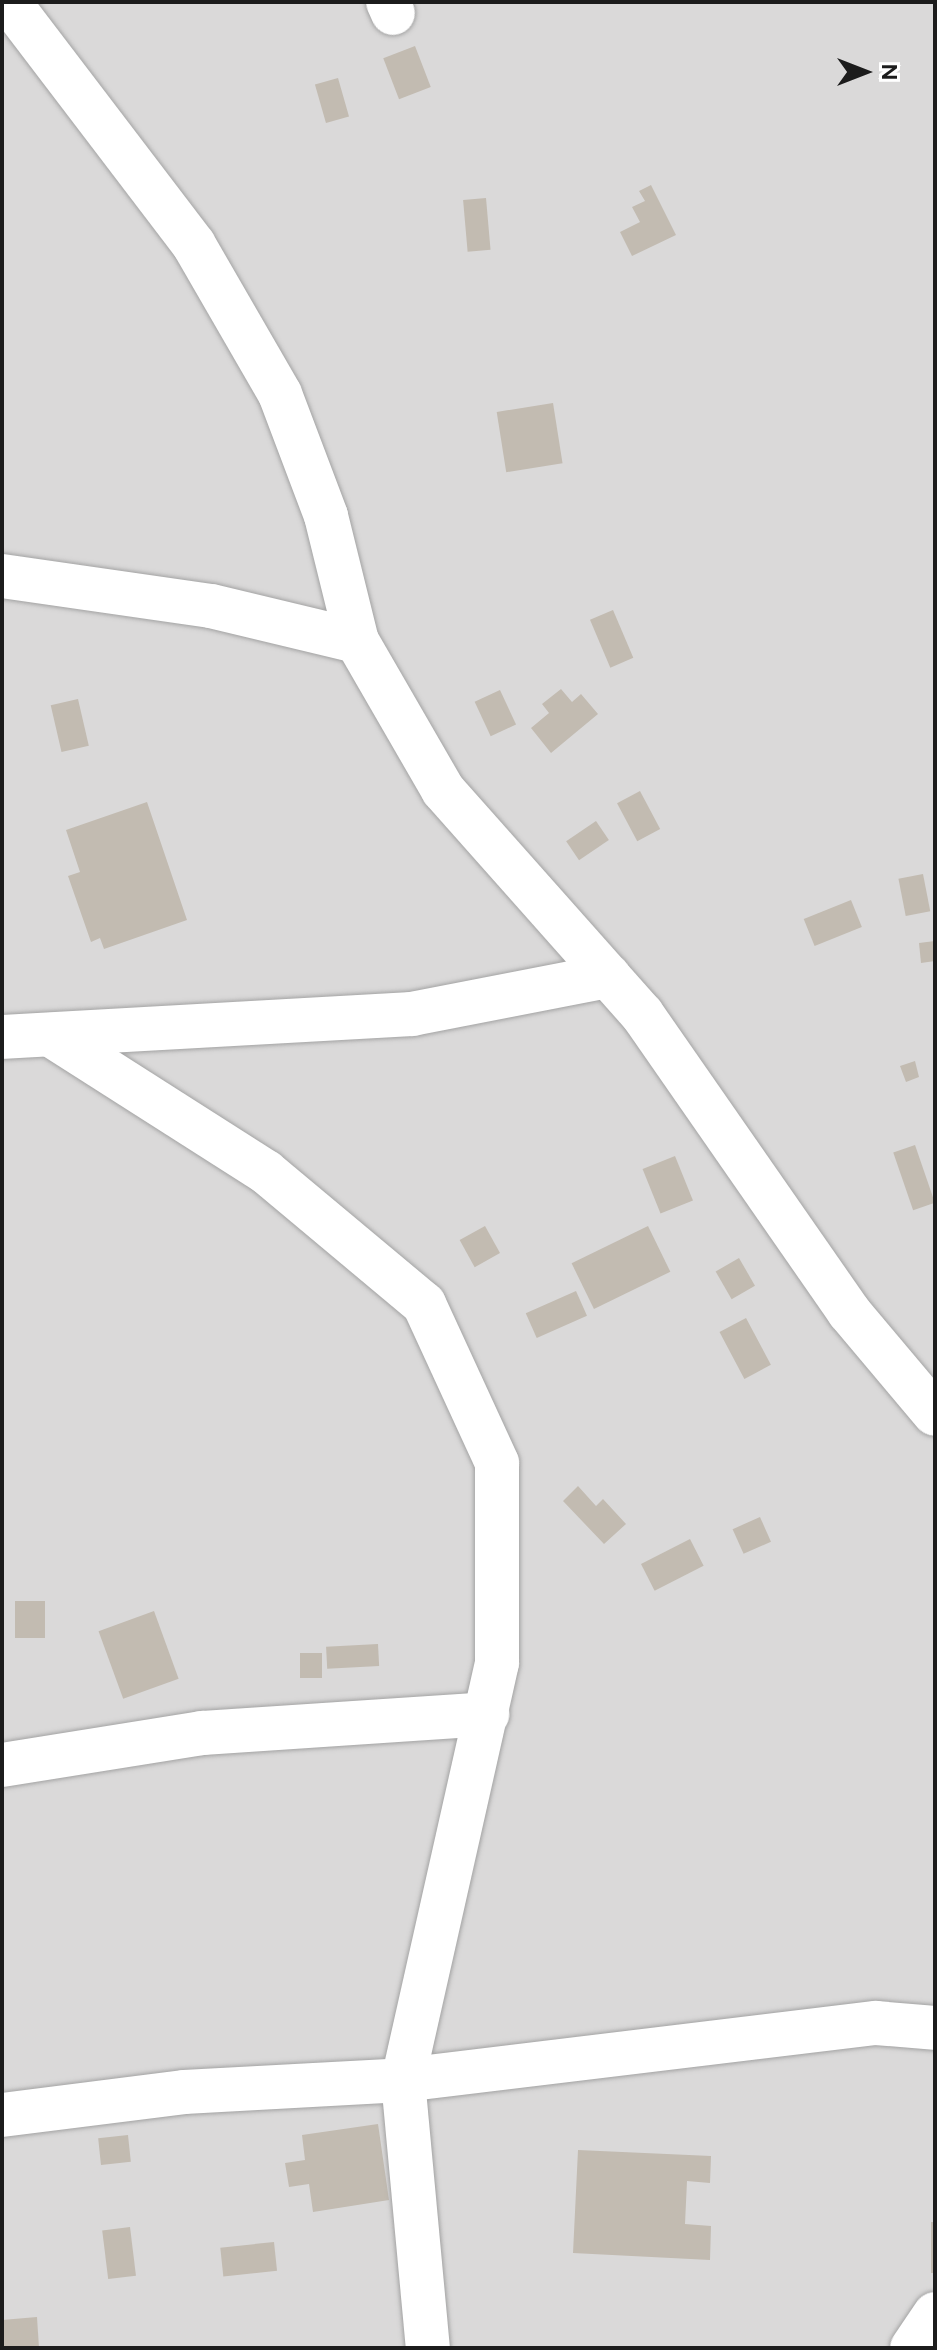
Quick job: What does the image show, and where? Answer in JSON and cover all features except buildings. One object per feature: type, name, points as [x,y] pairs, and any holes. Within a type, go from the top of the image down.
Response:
[{"type":"street","points":[[9,2],[194,245],[280,394],[326,516],[357,641],[443,790],[642,1014],[849,1312],[935,1414]]},
{"type":"street","points":[[2,576],[211,606],[357,641]]},
{"type":"street","points":[[2,1037],[412,1014],[608,976]]},
{"type":"street","points":[[51,1035],[266,1172],[424,1304],[497,1463],[497,1663],[403,2080],[428,2348]]},
{"type":"street","points":[[2,1765],[202,1733],[487,1714]]},
{"type":"street","points":[[2,2115],[184,2092],[403,2080],[876,2023],[935,2028]]},
{"type":"street","points":[[912,2348],[935,2314]]},
{"type":"shaded area","points":[[2,2],[935,2],[935,2348],[2,2348]]}]
